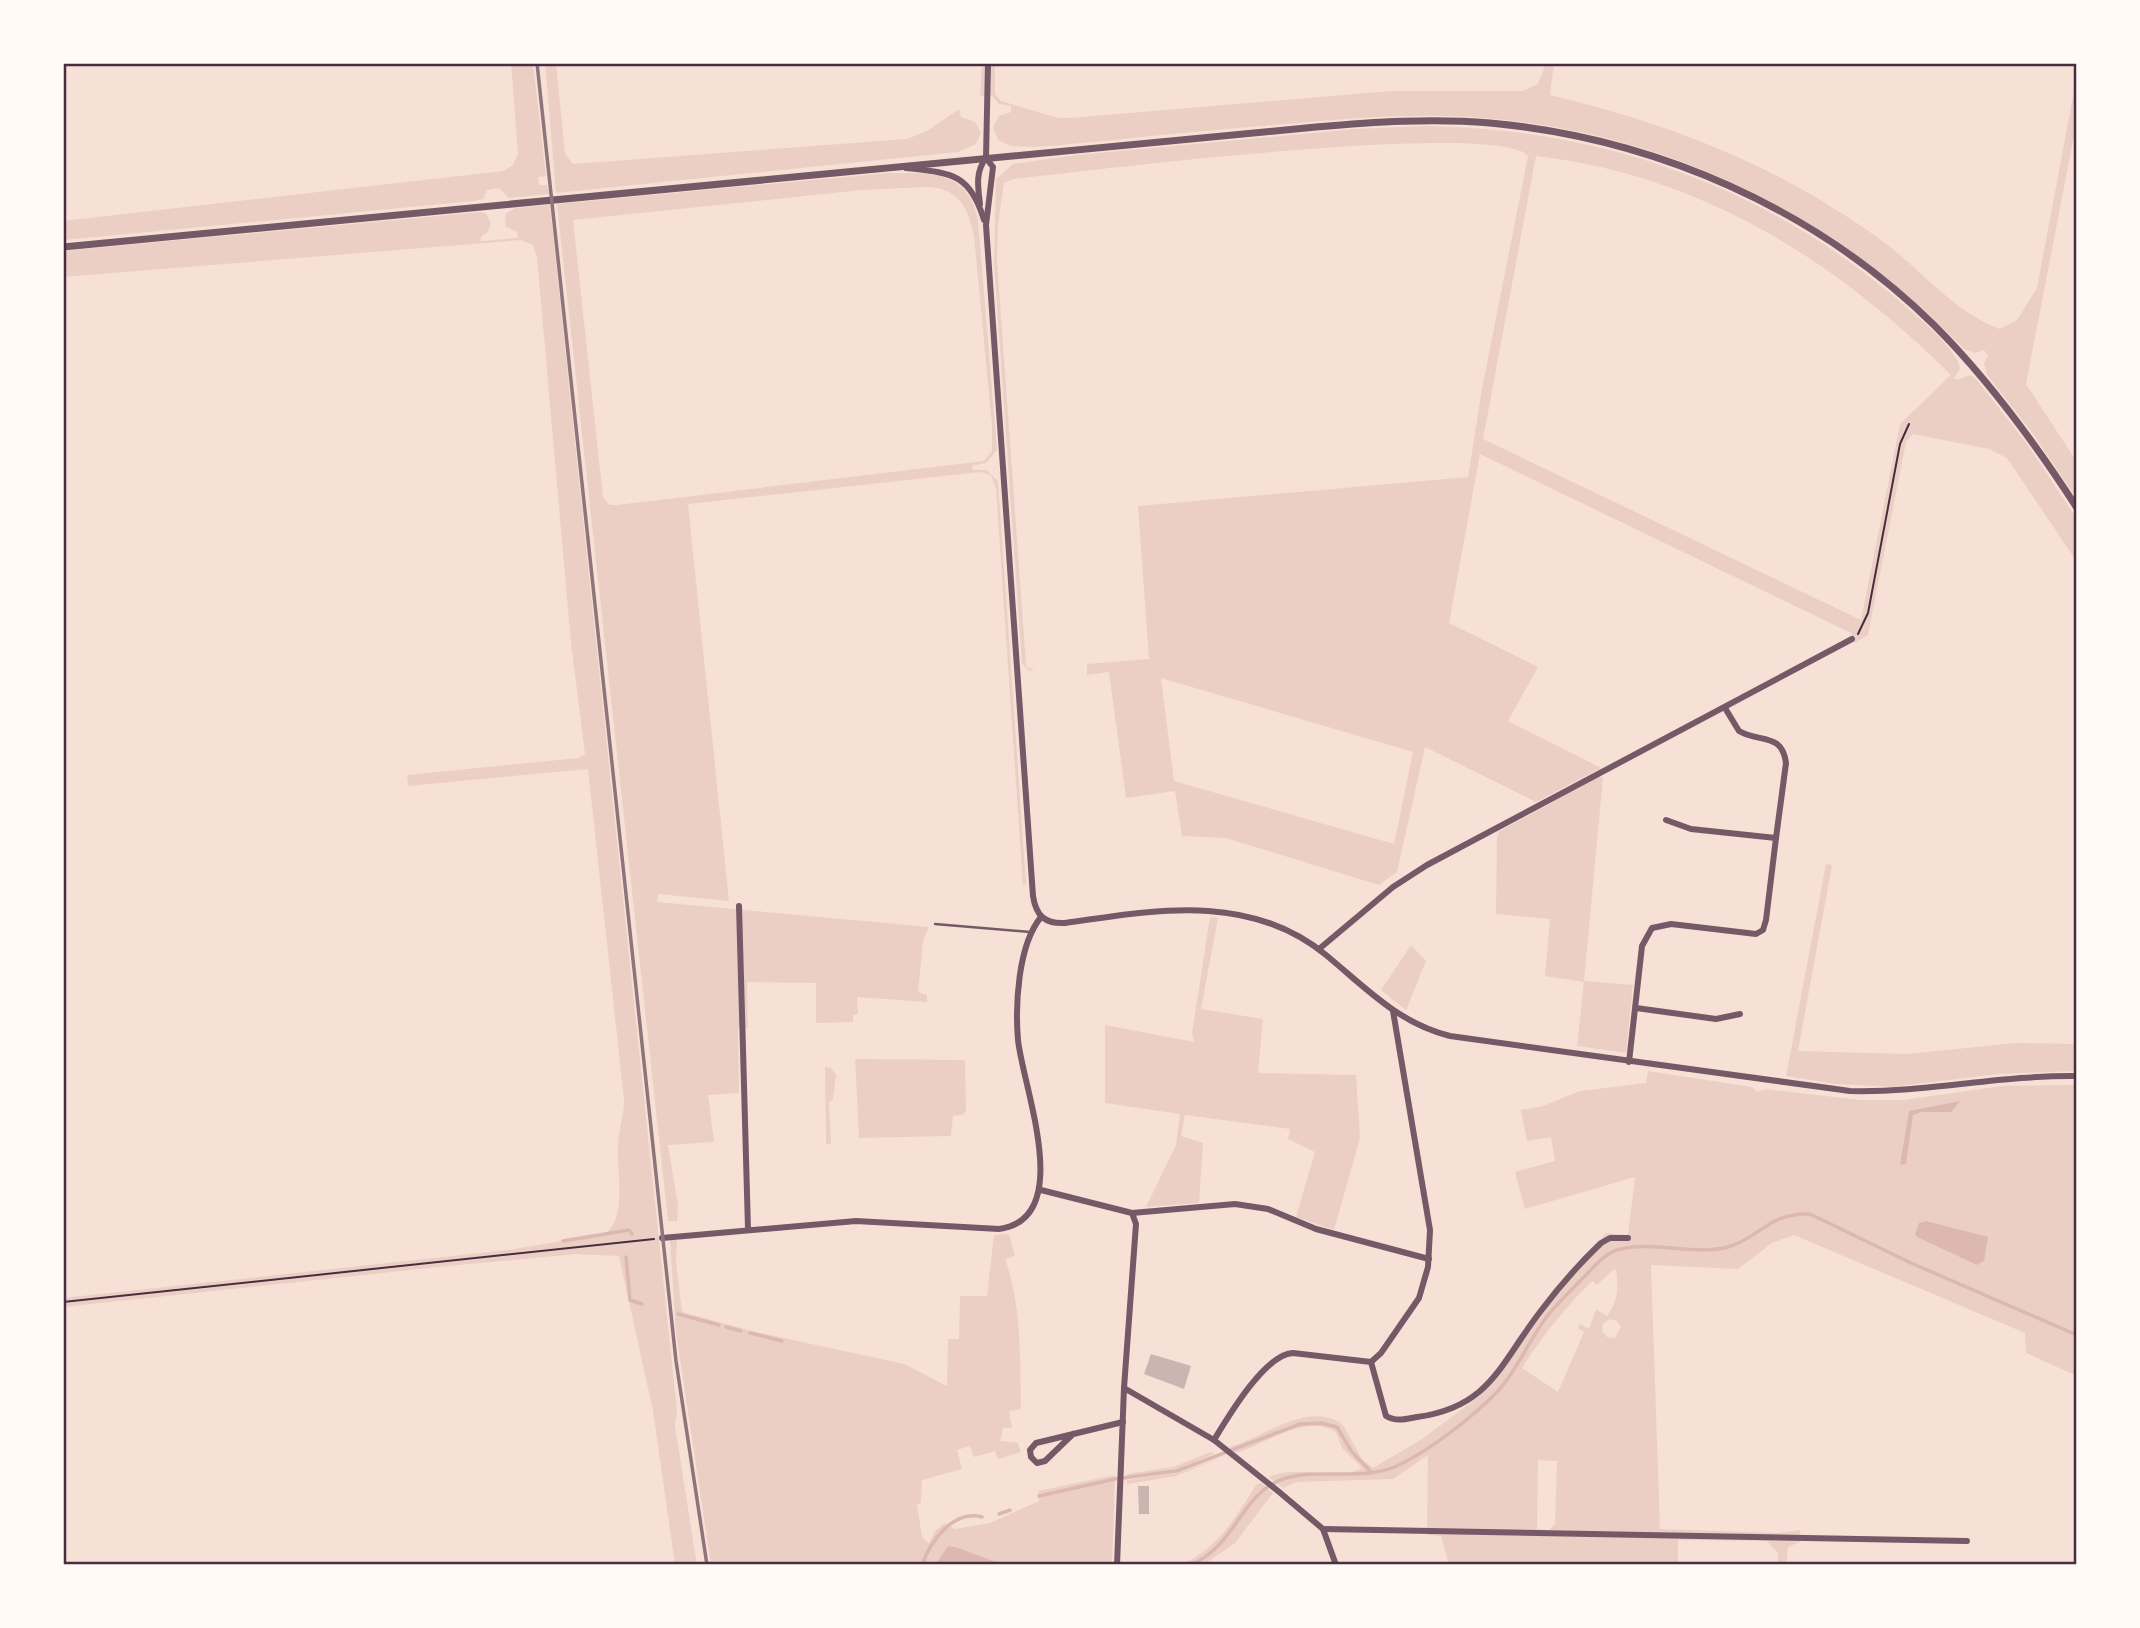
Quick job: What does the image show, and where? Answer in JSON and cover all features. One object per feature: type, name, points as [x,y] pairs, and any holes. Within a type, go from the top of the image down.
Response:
[{"type":"street","points":[[979,204],[977,177],[979,167],[986,158],[988,63]]},
{"type":"street","points":[[63,247],[1315,127],[1421,121],[1526,127],[1594,139],[1658,158],[1727,185],[1780,211],[1829,241],[1890,286],[1933,325],[1984,380],[2077,508]]},
{"type":"street","points":[[986,158],[993,167],[986,225],[1033,896],[1041,916],[1057,924],[1182,908],[1216,909],[1272,923],[1319,949],[1393,1012],[1417,1025],[1450,1035],[1629,1062],[1859,1091],[1905,1090],[2012,1077],[2077,1076]]},
{"type":"street","points":[[892,167],[954,175],[971,188],[986,225]]},
{"type":"street","points":[[1319,949],[1393,887],[1427,866],[1852,639]]},
{"type":"street","points":[[1629,1062],[1642,946],[1652,928],[1671,924],[1753,934],[1762,930],[1766,920],[1786,763],[1784,753],[1771,739],[1739,731],[1725,708]]},
{"type":"street","points":[[1666,820],[1691,829],[1776,838]]},
{"type":"street","points":[[739,906],[748,1229]]},
{"type":"street","points":[[662,1238],[748,1229],[875,1221],[1003,1229],[1017,1224],[1030,1214],[1041,1190],[1034,1117],[1018,1042],[1018,995],[1030,932],[1041,916]]},
{"type":"street","points":[[1636,1008],[1716,1019],[1740,1014]]},
{"type":"street","points":[[1371,1362],[1416,1304],[1430,1259],[1430,1230],[1393,1012]]},
{"type":"street","points":[[1041,1190],[1132,1213],[1235,1204],[1268,1209],[1316,1229],[1430,1259]]},
{"type":"street","points":[[1117,1565],[1124,1388],[1136,1228],[1132,1213]]},
{"type":"street","points":[[1371,1362],[1386,1416],[1394,1420],[1445,1413],[1473,1398],[1490,1383],[1540,1312],[1601,1243],[1610,1238],[1628,1238]]},
{"type":"street","points":[[1214,1440],[1239,1400],[1282,1355],[1293,1353],[1371,1362]]},
{"type":"street","points":[[1124,1388],[1214,1440],[1265,1480],[1323,1529],[1336,1565]]},
{"type":"street","points":[[1073,1434],[1042,1462],[1035,1462],[1031,1457],[1034,1444],[1073,1434],[1123,1422]]},
{"type":"street","points":[[1323,1529],[1967,1542]]},
{"type":"lane","points":[[936,924],[1030,932]]},
{"type":"path","points":[[1852,639],[1866,619],[1900,444],[1909,424]]},
{"type":"path","points":[[63,1302],[662,1238]]},
{"type":"shaded area","points":[[511,63],[533,63],[546,176],[538,177],[539,185],[547,185],[549,194],[509,198],[499,188],[487,190],[483,199],[474,201],[63,240],[63,221],[503,171],[512,166],[518,154]]},
{"type":"shaded area","points":[[545,63],[556,63],[565,154],[573,164],[907,139],[927,131],[959,109],[961,117],[975,122],[981,133],[976,144],[958,152],[556,193]]},
{"type":"shaded area","points":[[982,63],[995,63],[995,94],[1001,101],[1058,118],[1071,118],[1391,91],[1523,91],[1538,84],[1546,63],[1554,63],[1550,95],[1639,119],[1764,169],[1803,190],[1881,240],[1952,301],[2000,329],[2017,320],[2037,288],[2077,75],[2077,120],[2026,384],[2077,462],[2077,499],[2031,431],[1987,375],[1984,363],[1988,356],[1984,350],[1975,353],[1964,349],[1914,301],[1861,258],[1805,221],[1746,189],[1684,162],[1619,142],[1553,127],[1459,116],[1352,119],[1033,147],[1010,146],[998,140],[993,127],[999,116],[1011,112],[1011,106],[999,104],[992,96],[980,96]]},
{"type":"shaded area","points":[[1425,126],[1491,129],[1556,138],[1620,153],[1681,173],[1741,198],[1798,228],[1853,264],[1946,344],[1958,361],[1960,369],[1954,378],[1957,380],[1970,375],[1976,379],[2027,444],[2077,519],[2077,562],[2007,458],[1989,449],[1913,434],[1906,442],[1868,635],[1854,643],[1851,633],[1480,454],[1449,623],[1538,667],[1508,721],[1601,768],[1536,802],[1425,747],[1397,872],[1379,885],[1226,838],[1182,836],[1175,791],[1126,798],[1109,672],[1087,675],[1087,664],[1149,659],[1138,506],[1468,477],[1482,389],[1528,156],[1499,146],[1443,143],[1369,145],[1197,159],[1013,179],[1004,183],[998,225],[997,261],[1026,664],[1027,668],[1035,669],[1029,671],[1022,663],[994,263],[996,179],[1013,164],[1077,155],[1354,129]],"holes":[[[1536,156],[1596,166],[1654,182],[1709,203],[1762,230],[1812,260],[1860,295],[1907,333],[1951,375],[1900,424],[1861,620],[1483,439]],[[1161,678],[1413,752],[1394,844],[1174,781]]]},
{"type":"shaded area","points":[[887,173],[918,173],[945,177],[956,183],[966,191],[978,220],[997,450],[986,463],[972,466],[973,470],[987,470],[998,481],[1026,884],[1023,886],[996,489],[991,475],[980,472],[688,504],[729,901],[658,894],[657,902],[929,927],[923,941],[918,992],[927,995],[927,1002],[857,997],[858,1014],[853,1015],[853,1022],[816,1023],[816,983],[747,982],[748,1028],[738,1028],[739,1093],[708,1095],[714,1142],[668,1145],[678,1205],[677,1224],[676,1221],[668,1221],[557,204]],"holes":[[[938,188],[960,201],[969,217],[974,236],[992,425],[992,451],[984,461],[610,505],[603,497],[573,220],[862,190]]]},
{"type":"shaded area","points":[[550,205],[677,1411],[675,1426],[697,1565],[675,1565],[653,1411],[619,1256],[576,1254],[63,1307],[63,1298],[508,1250],[605,1234],[612,1226],[619,1205],[618,1144],[624,1100],[588,769],[408,786],[407,775],[578,758],[585,754],[571,643],[537,257],[533,245],[521,240],[63,277],[63,251],[481,212],[486,214],[491,223],[481,241],[518,238],[517,232],[505,226],[506,213],[516,208]]},
{"type":"shaded area","points":[[1599,776],[1603,778],[1584,981],[1633,985],[1626,1053],[1577,1046],[1584,982],[1545,976],[1550,919],[1496,914],[1497,836],[1500,831]]},
{"type":"shaded area","points":[[1826,864],[1832,865],[1798,1051],[1907,1054],[2015,1043],[2077,1044],[2077,1071],[1998,1074],[1892,1087],[1835,1084],[1786,1076]]},
{"type":"shaded area","points":[[1210,917],[1218,918],[1201,1009],[1263,1019],[1258,1073],[1356,1075],[1360,1138],[1334,1230],[1296,1217],[1315,1152],[1288,1139],[1290,1129],[1185,1115],[1181,1136],[1203,1143],[1199,1203],[1146,1207],[1176,1145],[1180,1114],[1105,1103],[1105,1025],[1194,1042],[1192,1033]]},
{"type":"shaded area","points":[[1411,945],[1426,961],[1406,1010],[1381,990]]},
{"type":"shaded area","points":[[855,1059],[965,1060],[966,1111],[962,1115],[953,1116],[951,1136],[859,1138]]},
{"type":"shaded area","points":[[825,1067],[831,1068],[836,1075],[833,1099],[829,1102],[831,1144],[826,1144]]},
{"type":"shaded area","points":[[1648,1071],[1752,1087],[1757,1092],[1765,1089],[1861,1100],[1903,1100],[2002,1086],[2077,1085],[2077,1376],[2026,1353],[2025,1333],[1794,1235],[1772,1243],[1738,1269],[1651,1265],[1660,1529],[1779,1533],[1800,1530],[1800,1542],[1788,1547],[1786,1565],[1778,1565],[1778,1553],[1767,1541],[1678,1540],[1678,1565],[1449,1565],[1441,1536],[1427,1535],[1428,1455],[1393,1479],[1296,1482],[1283,1488],[1269,1477],[1292,1472],[1353,1472],[1362,1468],[1342,1448],[1336,1432],[1324,1427],[1299,1428],[1236,1453],[1229,1447],[1301,1418],[1330,1418],[1343,1425],[1362,1459],[1373,1468],[1422,1439],[1480,1396],[1520,1345],[1515,1340],[1606,1233],[1628,1235],[1635,1177],[1525,1209],[1515,1172],[1555,1161],[1551,1137],[1527,1141],[1521,1110],[1543,1106],[1580,1091],[1646,1083]],"holes":[[[1616,1270],[1617,1289],[1613,1305],[1607,1316],[1596,1309],[1589,1329],[1580,1324],[1578,1328],[1584,1332],[1558,1392],[1522,1368],[1572,1301],[1592,1281],[1597,1285]],[[1609,1319],[1617,1321],[1621,1327],[1615,1338],[1607,1337],[1602,1331],[1603,1324]],[[1538,1460],[1557,1461],[1555,1524],[1549,1530],[1537,1529]]]},
{"type":"shaded area","points":[[1960,1101],[1951,1112],[1921,1112],[1913,1115],[1906,1164],[1900,1165],[1909,1111]]},
{"type":"shaded area","points":[[1926,1221],[1988,1237],[1984,1261],[1977,1265],[1917,1237],[1915,1234],[1919,1223]]},
{"type":"shaded area","points":[[1009,1234],[1015,1256],[1005,1259],[1015,1295],[1021,1409],[1009,1411],[1012,1428],[1003,1428],[1000,1441],[1018,1443],[1021,1452],[998,1459],[995,1451],[974,1457],[970,1446],[957,1450],[962,1469],[922,1480],[921,1503],[917,1504],[922,1537],[929,1543],[935,1531],[945,1523],[955,1529],[990,1523],[1039,1501],[1038,1491],[1115,1475],[1112,1565],[1004,1565],[949,1546],[935,1565],[711,1565],[676,1332],[670,1240],[677,1240],[676,1261],[682,1312],[756,1332],[904,1364],[947,1386],[948,1339],[959,1339],[960,1296],[987,1296],[994,1235]]},
{"type":"shaded area","points":[[1211,1452],[1214,1454],[1177,1470],[1127,1477],[1127,1474],[1173,1467]]},
{"type":"shaded area","points":[[1220,1458],[1176,1476],[1127,1484],[1127,1480],[1178,1473]]},
{"type":"shaded area","points":[[1261,1483],[1273,1493],[1235,1543],[1203,1565],[1180,1565],[1215,1541],[1233,1521],[1256,1485]]},
{"type":"shaded area","points":[[948,1546],[955,1547],[1004,1565],[935,1565]]},
{"type":"building","points":[[1151,1354],[1191,1366],[1184,1389],[1144,1374]]},
{"type":"building","points":[[1138,1486],[1149,1486],[1149,1514],[1139,1514]]},
{"type":"waterway","points":[[1190,1565],[1216,1548],[1251,1503],[1272,1484],[1302,1475],[1385,1470],[1401,1464],[1452,1431],[1498,1391],[1557,1305],[1599,1261],[1617,1250],[1630,1247],[1701,1250],[1728,1247],[1749,1238],[1774,1221],[1796,1214],[1810,1214],[1911,1263],[2077,1335]]},
{"type":"waterway","points":[[563,1241],[629,1230],[632,1234]]},
{"type":"waterway","points":[[626,1257],[630,1300],[642,1304]]},
{"type":"waterway","points":[[678,1314],[719,1325]]},
{"type":"waterway","points":[[726,1327],[741,1331]]},
{"type":"waterway","points":[[750,1333],[782,1341]]},
{"type":"waterway","points":[[1039,1496],[1115,1479],[1177,1471],[1300,1424],[1321,1423],[1337,1427],[1352,1452],[1372,1473]]},
{"type":"waterway","points":[[999,1514],[1010,1510]]},
{"type":"waterway","points":[[922,1565],[944,1529],[962,1518],[982,1517]]},
{"type":"railway","points":[[537,63],[676,1361],[707,1565]]}]
